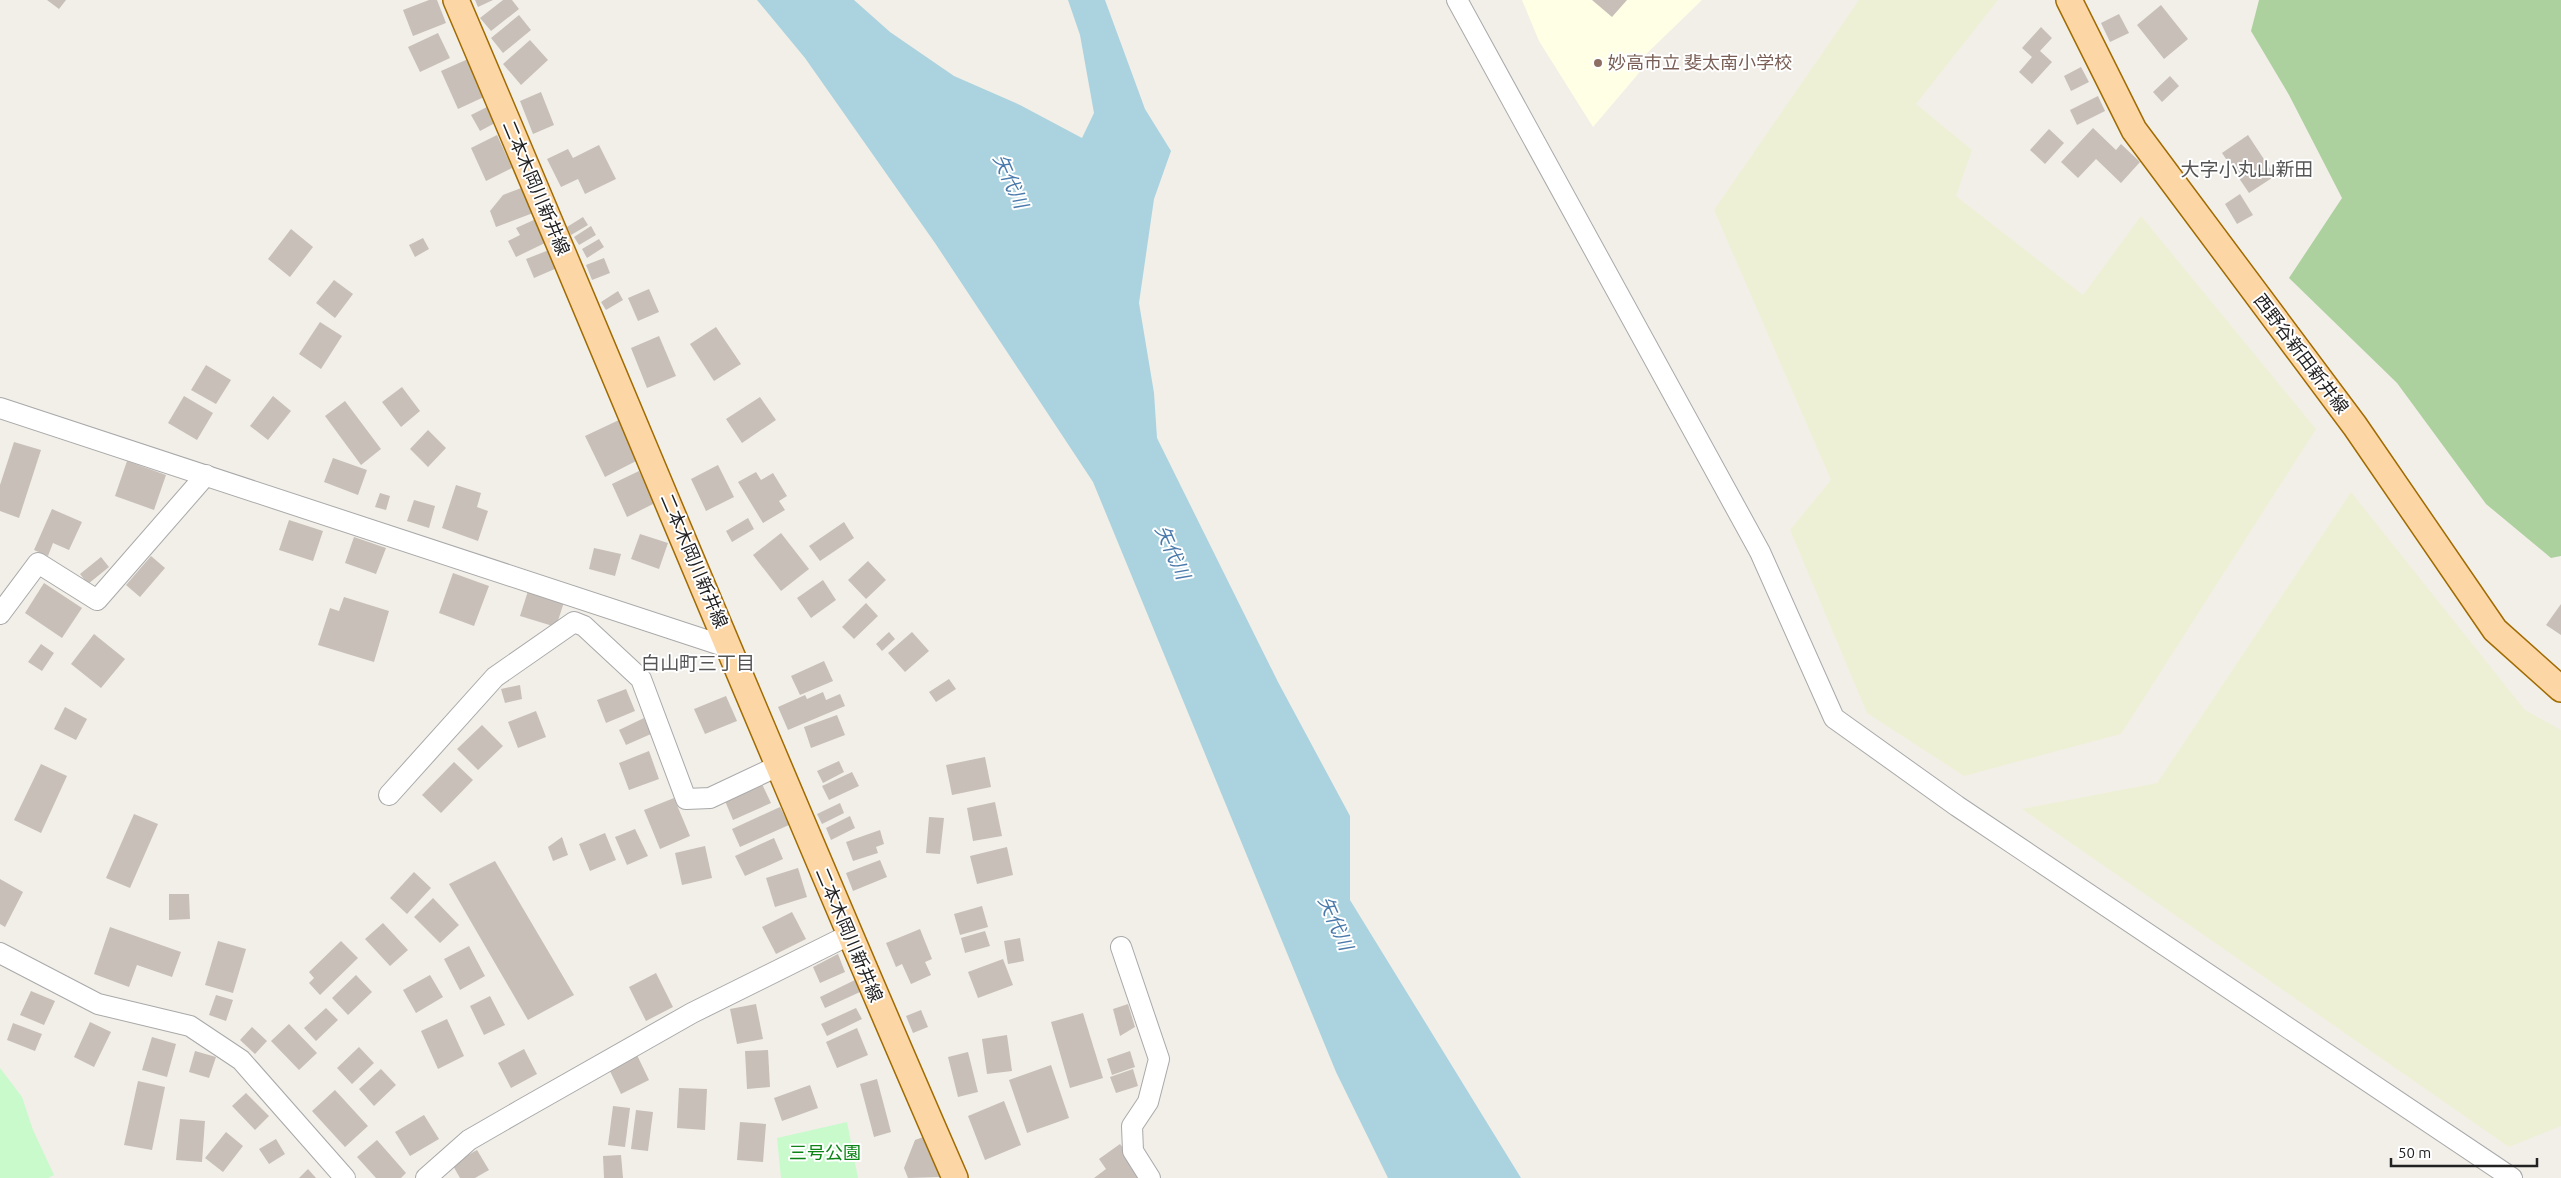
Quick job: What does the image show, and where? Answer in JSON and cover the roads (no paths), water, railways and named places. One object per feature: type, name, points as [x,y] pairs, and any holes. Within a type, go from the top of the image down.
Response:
[{"type":"main road","name":"二本木岡川新井線","points":[[456,0],[730,648],[848,935],[955,1178]]},
{"type":"main road","name":"西野谷新田新井線","points":[[2069,0],[2134,130],[2355,426],[2495,630],[2561,688]]},
{"type":"street","points":[[1457,0],[1760,552],[1834,718],[1958,806],[2512,1178]]},
{"type":"street","points":[[0,408],[206,474],[730,648]]},
{"type":"street","points":[[0,614],[38,563],[97,600],[206,474]]},
{"type":"street","points":[[389,795],[495,677],[574,622],[582,598]]},
{"type":"street","points":[[574,622],[584,626],[641,679],[686,799],[710,798],[778,766]]},
{"type":"street","points":[[426,1178],[469,1140],[521,1110],[692,1013],[848,935]]},
{"type":"street","points":[[1120,947],[1159,1059],[1148,1102],[1132,1126],[1133,1151],[1150,1178]]},
{"type":"street","points":[[0,952],[98,1004],[190,1026],[224,1048],[241,1060],[345,1178]]},
{"type":"water","name":"矢代川","points":[[757,0],[854,0],[890,32],[954,76],[1020,105],[1082,138],[1094,113],[1080,35],[1068,0],[1105,0],[1145,109],[1171,151],[1154,199],[1139,303],[1154,393],[1157,438],[1278,682],[1350,816],[1350,900],[1521,1178],[1388,1178],[1336,1072],[1093,482],[935,243],[805,58]]},
{"type":"place","name":"妙高市立 斐太南小学校","points":[[1598,63]]},
{"type":"district","name":"大字小丸山新田","points":[[2247,169]]},
{"type":"district","name":"白山町三丁目","points":[[698,663]]},
{"type":"park label","name":"三号公園","points":[[825,1153]]}]
